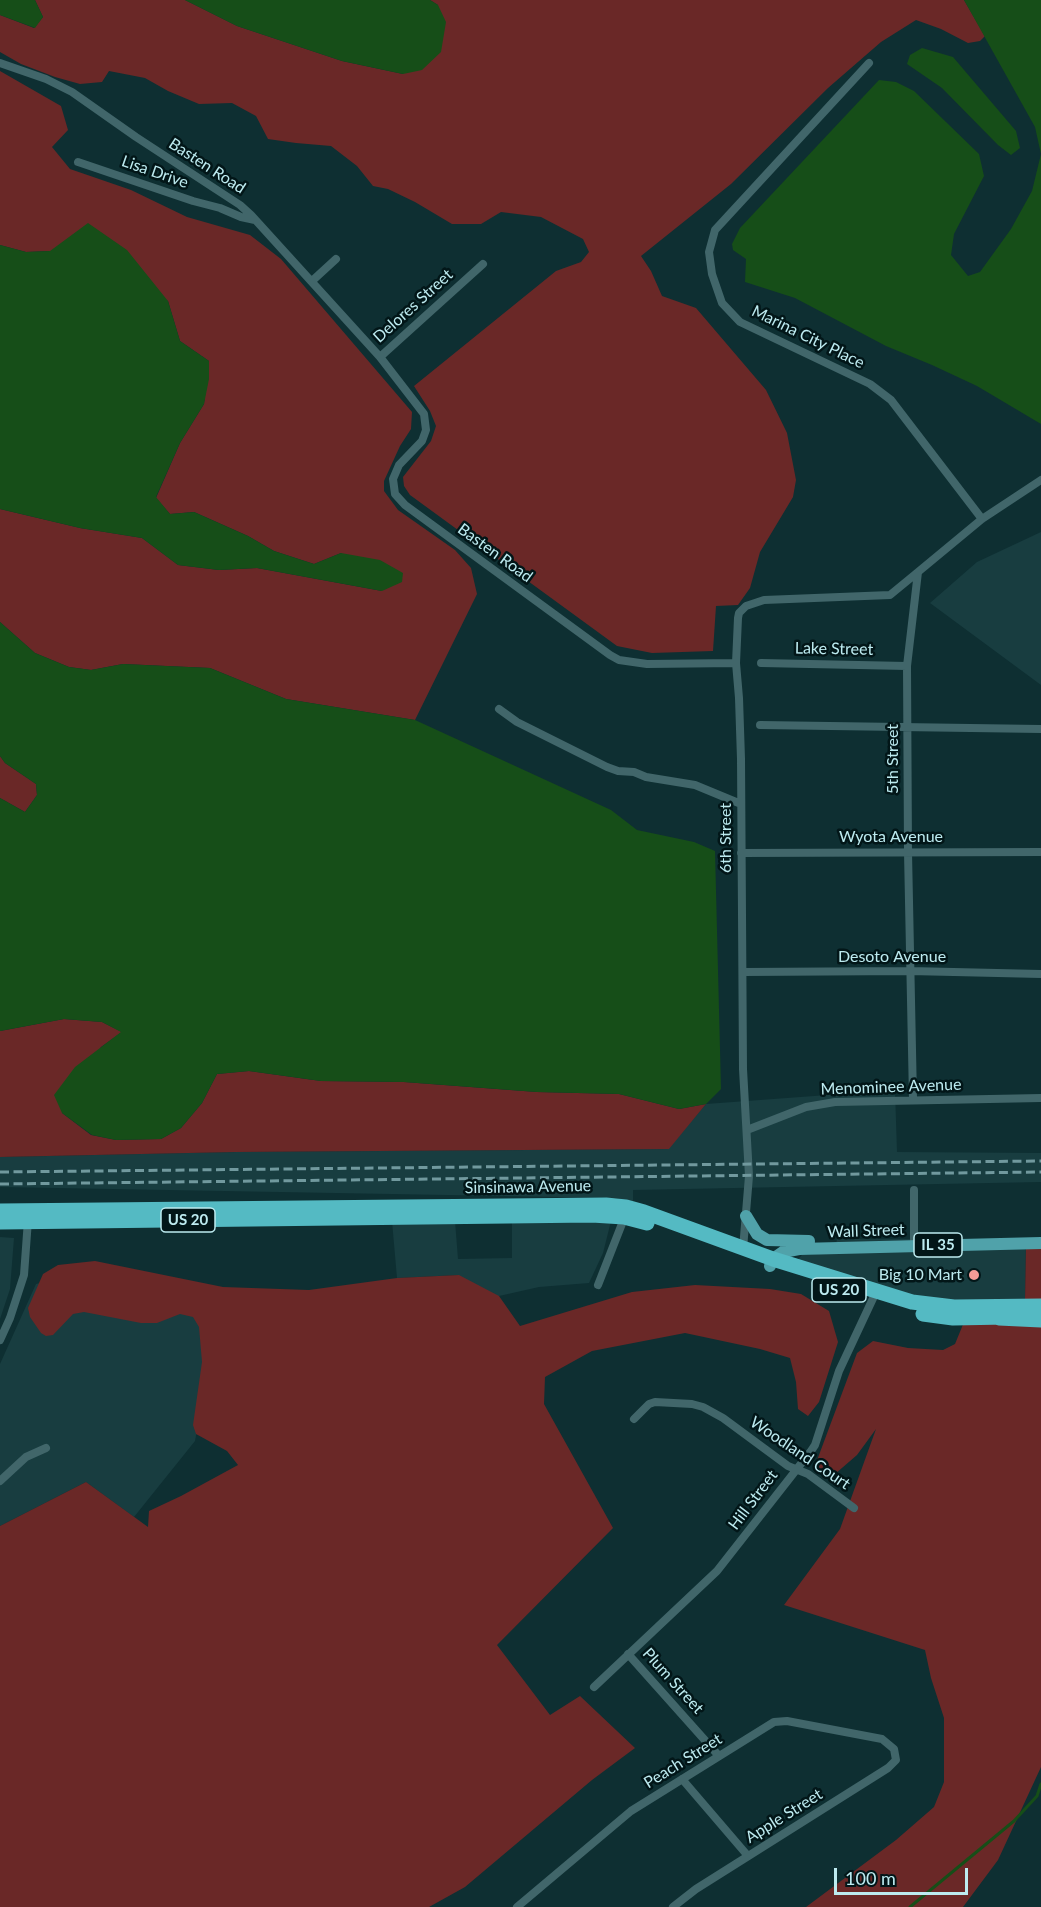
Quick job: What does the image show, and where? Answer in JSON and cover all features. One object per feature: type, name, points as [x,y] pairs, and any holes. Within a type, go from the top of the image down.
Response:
[{"type":"highway","name":"Sinsinawa Avenue","points":[[0,1222],[28,1216],[593,1204],[625,1212],[691,1237],[743,1251],[924,1314],[953,1318],[1041,1315]]},
{"type":"highway","name":"Sinsinawa Avenue","points":[[0,1211],[28,1216]]},
{"type":"highway","name":"Sinsinawa Avenue","points":[[874,1296],[935,1305],[1041,1306]]},
{"type":"highway","points":[[993,1317],[1041,1320]]},
{"type":"main road","points":[[746,1216],[758,1234],[767,1240],[821,1240],[835,1247]]},
{"type":"main road","name":"Wall Street","points":[[772,1262],[783,1252],[792,1250],[1041,1243]]},
{"type":"street","name":"Basten Road","points":[[0,63],[46,79],[72,92],[240,205],[364,340]]},
{"type":"street","name":"Marina City Place","points":[[868,63],[715,230],[709,252],[711,273],[722,303],[740,322],[870,384],[891,400],[982,519]]},
{"type":"street","name":"Lisa Drive","points":[[78,162],[220,208],[241,218],[255,220]]},
{"type":"street","points":[[312,281],[336,260]]},
{"type":"street","name":"Delores Street","points":[[364,340],[380,357],[483,264]]},
{"type":"street","name":"Basten Road","points":[[380,357],[416,402],[426,420],[423,441],[395,472],[393,486],[400,500],[610,656],[619,660],[647,664],[736,663]]},
{"type":"street","points":[[918,572],[982,519],[1041,480]]},
{"type":"street","name":"6th Street","points":[[743,1251],[749,1176],[743,1069],[741,804],[736,663],[738,618],[742,609],[750,603],[772,599],[885,596],[896,592],[918,572]]},
{"type":"street","name":"5th Street","points":[[913,1099],[907,666],[918,572]]},
{"type":"street","name":"Lake Street","points":[[761,663],[907,666]]},
{"type":"street","points":[[499,709],[531,730],[607,767],[618,771],[634,772],[646,777],[695,785],[741,804]]},
{"type":"street","points":[[760,725],[1041,729]]},
{"type":"street","name":"Wyota Avenue","points":[[741,853],[1041,852]]},
{"type":"street","name":"Desoto Avenue","points":[[743,972],[910,971],[1041,974]]},
{"type":"street","name":"Menominee Avenue","points":[[747,1130],[814,1105],[855,1100],[1041,1098]]},
{"type":"street","points":[[914,1190],[914,1245]]},
{"type":"street","points":[[598,1285],[625,1212]]},
{"type":"street","points":[[0,1340],[24,1275],[28,1216]]},
{"type":"street","name":"Hill Street","points":[[594,1688],[717,1571],[815,1445],[839,1371],[874,1296]]},
{"type":"street","name":"Woodland Court","points":[[634,1419],[650,1404],[656,1402],[692,1404],[703,1407],[723,1418],[788,1466],[808,1474],[854,1509]]},
{"type":"street","points":[[0,1481],[26,1457],[46,1448]]},
{"type":"street","name":"Plum Street","points":[[628,1654],[719,1756]]},
{"type":"street","name":"Peach Street","points":[[517,1907],[625,1815],[765,1726],[780,1720],[882,1739],[892,1745]]},
{"type":"street","name":"Apple Street","points":[[674,1907],[691,1893],[888,1768],[897,1756],[892,1745]]},
{"type":"street","points":[[682,1779],[748,1856]]},
{"type":"shaded area","points":[[0,0],[35,0],[43,17],[35,28],[0,15]]},
{"type":"shaded area","points":[[35,0],[185,0],[237,26],[342,61],[403,74],[438,5],[430,0],[964,0],[985,36],[980,41],[968,43],[941,29],[916,20],[881,42],[828,88],[731,184],[641,256],[651,271],[662,296],[696,308],[766,390],[787,433],[796,480],[793,497],[760,552],[750,588],[738,605],[716,606],[713,651],[652,653],[617,646],[410,495],[404,486],[403,477],[431,441],[436,426],[430,411],[414,386],[556,271],[581,262],[589,252],[583,239],[541,217],[501,212],[481,224],[452,224],[388,189],[373,186],[357,166],[331,146],[268,139],[256,116],[232,103],[199,104],[145,78],[109,71],[102,82],[80,84],[21,64],[0,52],[0,15],[34,28],[43,17]]},
{"type":"shaded area","points":[[185,0],[430,0],[438,5],[446,22],[441,52],[422,70],[403,74],[342,61],[237,26]]},
{"type":"shaded area","points":[[964,0],[1041,0],[1041,154],[1035,127]]},
{"type":"shaded area","points":[[922,48],[953,57],[1016,131],[1020,148],[1011,155],[998,145],[942,88],[907,64],[910,55]]},
{"type":"shaded area","points":[[0,71],[61,106],[68,130],[52,147],[70,169],[131,190],[187,217],[250,235],[281,259],[412,412],[411,429],[400,446],[384,481],[384,491],[398,510],[455,550],[471,568],[477,594],[415,720],[286,699],[210,668],[123,664],[91,670],[69,667],[35,653],[0,622],[0,509],[80,528],[142,538],[178,565],[219,570],[257,568],[382,591],[341,553],[314,564],[274,551],[248,536],[194,512],[170,514],[156,498],[180,443],[204,404],[209,361],[180,341],[168,301],[50,251],[26,252],[0,245]]},
{"type":"shaded area","points":[[879,80],[896,82],[914,91],[979,154],[984,176],[954,234],[951,255],[968,276],[980,272],[1011,229],[1032,191],[1041,154],[1041,424],[977,386],[886,346],[795,298],[745,282],[746,259],[733,250],[732,244],[740,228]]},
{"type":"shaded area","points":[[88,223],[127,250],[168,301],[180,341],[209,361],[209,379],[204,404],[180,443],[156,497],[170,514],[194,512],[248,536],[274,551],[314,564],[341,553],[380,560],[403,573],[402,582],[382,591],[257,568],[219,570],[178,565],[142,538],[80,528],[0,509],[0,245],[26,252],[50,251]]},
{"type":"shaded area","points":[[1041,532],[1041,685],[930,603],[977,562]]},
{"type":"shaded area","points":[[0,622],[35,653],[69,667],[91,670],[123,664],[210,668],[286,699],[415,720],[611,810],[637,830],[694,842],[715,851],[721,1089],[706,1104],[679,1109],[619,1094],[537,1092],[404,1082],[321,1081],[249,1071],[217,1074],[202,1103],[181,1128],[161,1139],[116,1140],[92,1135],[62,1113],[54,1095],[75,1067],[121,1032],[102,1022],[64,1019],[0,1031],[0,798],[25,812],[37,795],[36,784],[5,763],[0,756]]},
{"type":"shaded area","points":[[0,756],[5,763],[36,784],[37,795],[25,812],[0,798]]},
{"type":"shaded area","points":[[64,1019],[102,1022],[122,1032],[101,1047],[62,1113],[91,1135],[116,1140],[161,1139],[181,1128],[202,1103],[217,1074],[249,1071],[321,1081],[404,1082],[537,1092],[619,1094],[679,1109],[706,1104],[669,1149],[236,1152],[0,1157],[0,1031]]},
{"type":"shaded area","points":[[895,1090],[897,1152],[1041,1153],[1041,1182],[633,1190],[633,1201],[615,1198],[0,1187],[0,1157],[236,1152],[668,1149],[706,1104]]},
{"type":"shaded area","points":[[392,1221],[455,1221],[458,1259],[512,1258],[512,1222],[611,1221],[603,1253],[589,1283],[539,1287],[499,1296],[460,1298],[459,1275],[397,1278]]},
{"type":"shaded area","points":[[0,1237],[14,1238],[10,1289],[0,1319]]},
{"type":"shaded area","points":[[837,1239],[1026,1239],[1025,1300],[927,1301],[797,1260],[802,1255],[834,1253]]},
{"type":"shaded area","points":[[1026,1245],[1041,1245],[1041,1304],[1025,1300]]},
{"type":"shaded area","points":[[95,1261],[223,1287],[309,1290],[397,1278],[459,1275],[499,1296],[520,1326],[632,1292],[695,1285],[770,1289],[801,1294],[829,1311],[838,1342],[819,1402],[808,1416],[798,1409],[796,1382],[790,1358],[760,1349],[685,1333],[592,1351],[545,1377],[544,1404],[613,1528],[497,1645],[550,1715],[580,1696],[635,1748],[592,1780],[465,1887],[429,1907],[0,1907],[0,1526],[86,1482],[148,1527],[149,1511],[238,1465],[227,1451],[196,1434],[193,1425],[202,1362],[199,1327],[193,1317],[180,1314],[157,1323],[141,1323],[84,1312],[73,1314],[53,1335],[46,1336],[41,1333],[30,1317],[28,1308],[43,1274],[58,1265]]},
{"type":"shaded area","points":[[70,1275],[223,1287],[195,1441],[134,1517],[86,1482],[0,1526],[0,1364],[36,1284]]},
{"type":"shaded area","points":[[964,1322],[1041,1326],[1041,1767],[998,1860],[963,1907],[806,1907],[896,1840],[934,1807],[944,1782],[944,1718],[925,1650],[784,1605],[840,1529],[876,1429],[857,1455],[835,1474],[822,1473],[816,1463],[857,1353],[873,1341],[908,1348],[943,1350],[955,1344]]},
{"type":"waterway","points":[[910,1907],[1014,1821],[1037,1796],[1041,1784]]},
{"type":"railway","points":[[0,1172],[1041,1161]]},
{"type":"railway","points":[[0,1184],[1041,1172]]},
{"type":"place","name":"Big 10 Mart","points":[[974,1275]]}]
